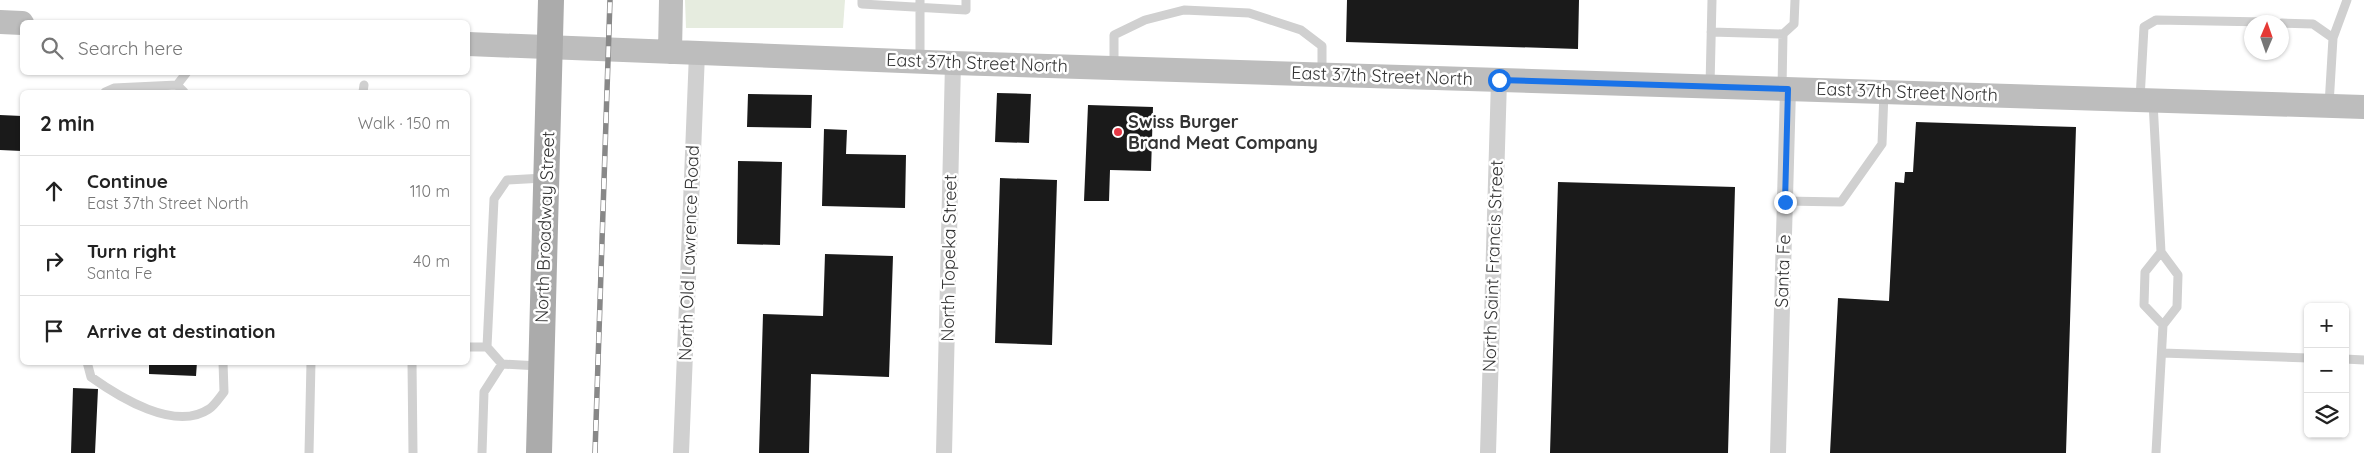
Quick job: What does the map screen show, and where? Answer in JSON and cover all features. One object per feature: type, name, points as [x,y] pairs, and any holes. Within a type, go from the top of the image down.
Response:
[{"type":"main road","name":"North Broadway Street","points":[[539,453],[551,0]]},
{"type":"main road","points":[[670,52],[671,0]]},
{"type":"main road","points":[[0,22],[20,23]]},
{"type":"main road","name":"East 37th Street North","points":[[470,44],[920,62],[2364,107]]},
{"type":"street","name":"North Old Lawrence Road","points":[[681,453],[697,54]]},
{"type":"street","name":"North Topeka Street","points":[[944,453],[953,63]]},
{"type":"street","name":"North Saint Francis Street","points":[[1488,453],[1499,80]]},
{"type":"street","name":"Santa Fe","points":[[1778,453],[1785,202],[1785,89]]},
{"type":"lane","points":[[862,0],[862,4],[920,4],[966,10],[966,0]]},
{"type":"lane","points":[[1710,86],[1712,0]]},
{"type":"lane","points":[[1711,32],[1783,34],[1794,24],[1795,0]]},
{"type":"lane","points":[[2329,106],[2333,38],[2347,0]]},
{"type":"lane","points":[[920,4],[920,62]]},
{"type":"lane","points":[[1114,68],[1114,35],[1145,20],[1184,10],[1250,13],[1301,30],[1322,46],[1322,74]]},
{"type":"lane","points":[[2156,453],[2163,325],[2178,306],[2178,275],[2161,252],[2147,100],[2144,27],[2156,20],[2244,22]]},
{"type":"lane","points":[[2289,23],[2313,24],[2333,38]]},
{"type":"lane","points":[[1783,34],[1785,89]]},
{"type":"lane","points":[[177,85],[185,75]]},
{"type":"lane","points":[[110,90],[114,88],[177,85],[182,90]]},
{"type":"lane","points":[[1785,202],[1841,202],[1882,144],[1884,91]]},
{"type":"lane","points":[[542,366],[502,364],[487,347],[494,199],[507,180],[547,177]]},
{"type":"lane","points":[[2161,252],[2145,272],[2144,305],[2163,325]]},
{"type":"lane","points":[[470,347],[487,347]]},
{"type":"lane","points":[[2162,353],[2304,358]]},
{"type":"lane","points":[[2349,359],[2364,360]]},
{"type":"lane","points":[[482,453],[484,392],[502,364]]},
{"type":"lane","points":[[88,365],[92,377],[151,412],[188,416],[209,410],[224,392],[223,365]]},
{"type":"lane","points":[[309,453],[310,365]]},
{"type":"lane","points":[[412,365],[413,453]]},
{"type":"shaded area","points":[[685,0],[845,0],[843,28],[686,28]]},
{"type":"building","points":[[1347,0],[1579,0],[1578,49],[1346,42]]},
{"type":"building","points":[[997,93],[1031,94],[1029,143],[995,142]]},
{"type":"building","points":[[748,94],[812,95],[811,128],[747,127]]},
{"type":"building","points":[[1088,105],[1153,107],[1151,171],[1110,170],[1109,201],[1084,201]]},
{"type":"building","points":[[0,115],[20,116],[20,151],[0,150]]},
{"type":"building","points":[[1916,122],[2076,127],[2066,453],[1830,453],[1838,298],[1889,301],[1895,182],[1904,183],[1905,172],[1913,172]]},
{"type":"building","points":[[824,129],[847,130],[846,154],[906,155],[905,208],[822,206]]},
{"type":"building","points":[[738,161],[782,162],[780,245],[737,244]]},
{"type":"building","points":[[1000,178],[1057,180],[1052,345],[995,343]]},
{"type":"building","points":[[1558,182],[1735,187],[1728,453],[1550,453]]},
{"type":"building","points":[[825,254],[893,256],[889,377],[811,374],[809,453],[759,453],[763,314],[823,316]]},
{"type":"building","points":[[149,365],[197,365],[196,376],[149,374]]},
{"type":"building","points":[[73,388],[98,389],[95,453],[71,453]]},
{"type":"railway","points":[[595,453],[610,0]]},
{"type":"place","name":"Swiss Burger Brand Meat Company","points":[[1118,132]]},
{"type":"route","points":[[1499,80],[1788,89],[1785,202]]}]
